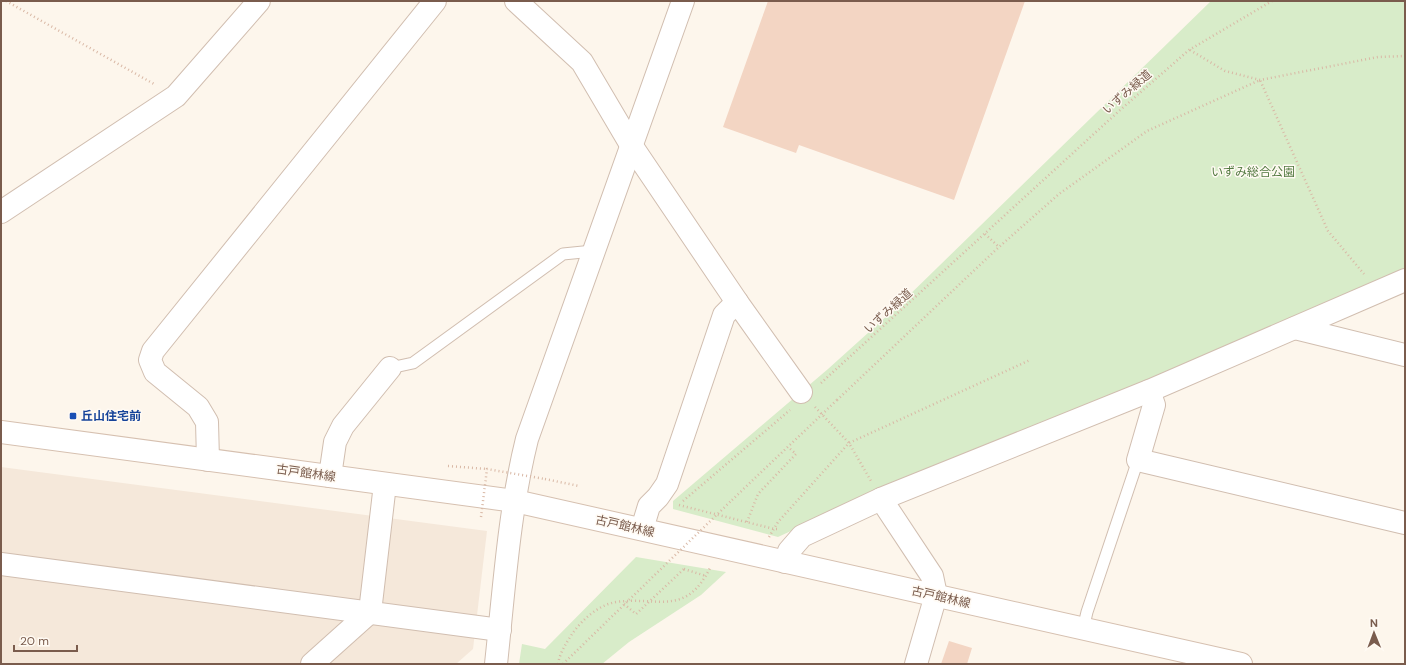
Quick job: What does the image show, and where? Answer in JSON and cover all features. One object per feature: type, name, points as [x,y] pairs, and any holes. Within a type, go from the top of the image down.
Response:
[{"type":"street","points":[[1,212],[176,96],[259,1]]},
{"type":"street","points":[[208,460],[208,422],[198,407],[155,372],[150,360],[153,351],[435,1]]},
{"type":"street","points":[[516,1],[582,62],[631,145],[737,302],[803,394]]},
{"type":"street","points":[[496,664],[515,501],[520,467],[527,439],[683,1]]},
{"type":"street","points":[[785,562],[789,551],[802,536],[880,498],[1149,391],[1405,280]]},
{"type":"street","points":[[642,530],[649,506],[658,497],[667,484],[724,315],[737,302]]},
{"type":"street","points":[[1295,328],[1405,355]]},
{"type":"street","points":[[330,476],[335,442],[343,426],[390,368]]},
{"type":"street","points":[[1149,391],[1154,405],[1138,460],[1405,524]]},
{"type":"street","name":"古戸館林線","points":[[1,432],[515,501],[1241,664]]},
{"type":"street","points":[[312,664],[370,612],[386,484]]},
{"type":"street","points":[[880,498],[932,576],[936,596],[916,664]]},
{"type":"street","points":[[1,564],[500,630]]},
{"type":"lane","points":[[390,368],[413,363],[563,254],[593,251]]},
{"type":"lane","points":[[1083,628],[1138,460]]},
{"type":"path","points":[[6,1],[176,96]]},
{"type":"path","name":"いずみ緑道","points":[[780,529],[774,529],[678,504],[985,234],[1114,116],[1189,50],[1272,1]]},
{"type":"path","points":[[1189,50],[1225,70],[1260,80],[1328,231],[1378,292]]},
{"type":"path","points":[[562,664],[837,400],[999,247],[1059,194],[1147,131],[1260,80],[1378,57],[1405,56]]},
{"type":"path","points":[[985,234],[999,247]]},
{"type":"path","points":[[768,538],[778,522],[849,443],[1030,360]]},
{"type":"path","points":[[803,394],[849,443],[880,498]]},
{"type":"path","points":[[747,522],[758,494],[796,454],[788,447]]},
{"type":"path","points":[[448,466],[487,470],[579,486]]},
{"type":"path","points":[[481,517],[487,470]]},
{"type":"path","points":[[558,664],[559,655],[577,626],[590,614],[615,602],[662,603],[682,599],[697,587],[706,576],[711,566]]},
{"type":"path","points":[[624,604],[636,614],[684,569],[706,576]]},
{"type":"shaded area","points":[[1,467],[487,531],[473,649],[456,664],[1,664]]},
{"type":"green space","name":"いずみ総合公園","points":[[1211,1],[1405,1],[1405,270],[1172,375],[877,491],[778,537],[673,509],[673,501],[828,369],[899,305]]},
{"type":"green space","points":[[636,557],[726,572],[701,595],[629,642],[602,664],[519,664],[522,644],[545,649]]},
{"type":"building","points":[[768,1],[1025,1],[954,200],[799,145],[796,153],[723,127]]},
{"type":"building","points":[[949,641],[972,648],[967,664],[941,664]]},
{"type":"place","name":"丘山住宅前","points":[[73,416]]}]
